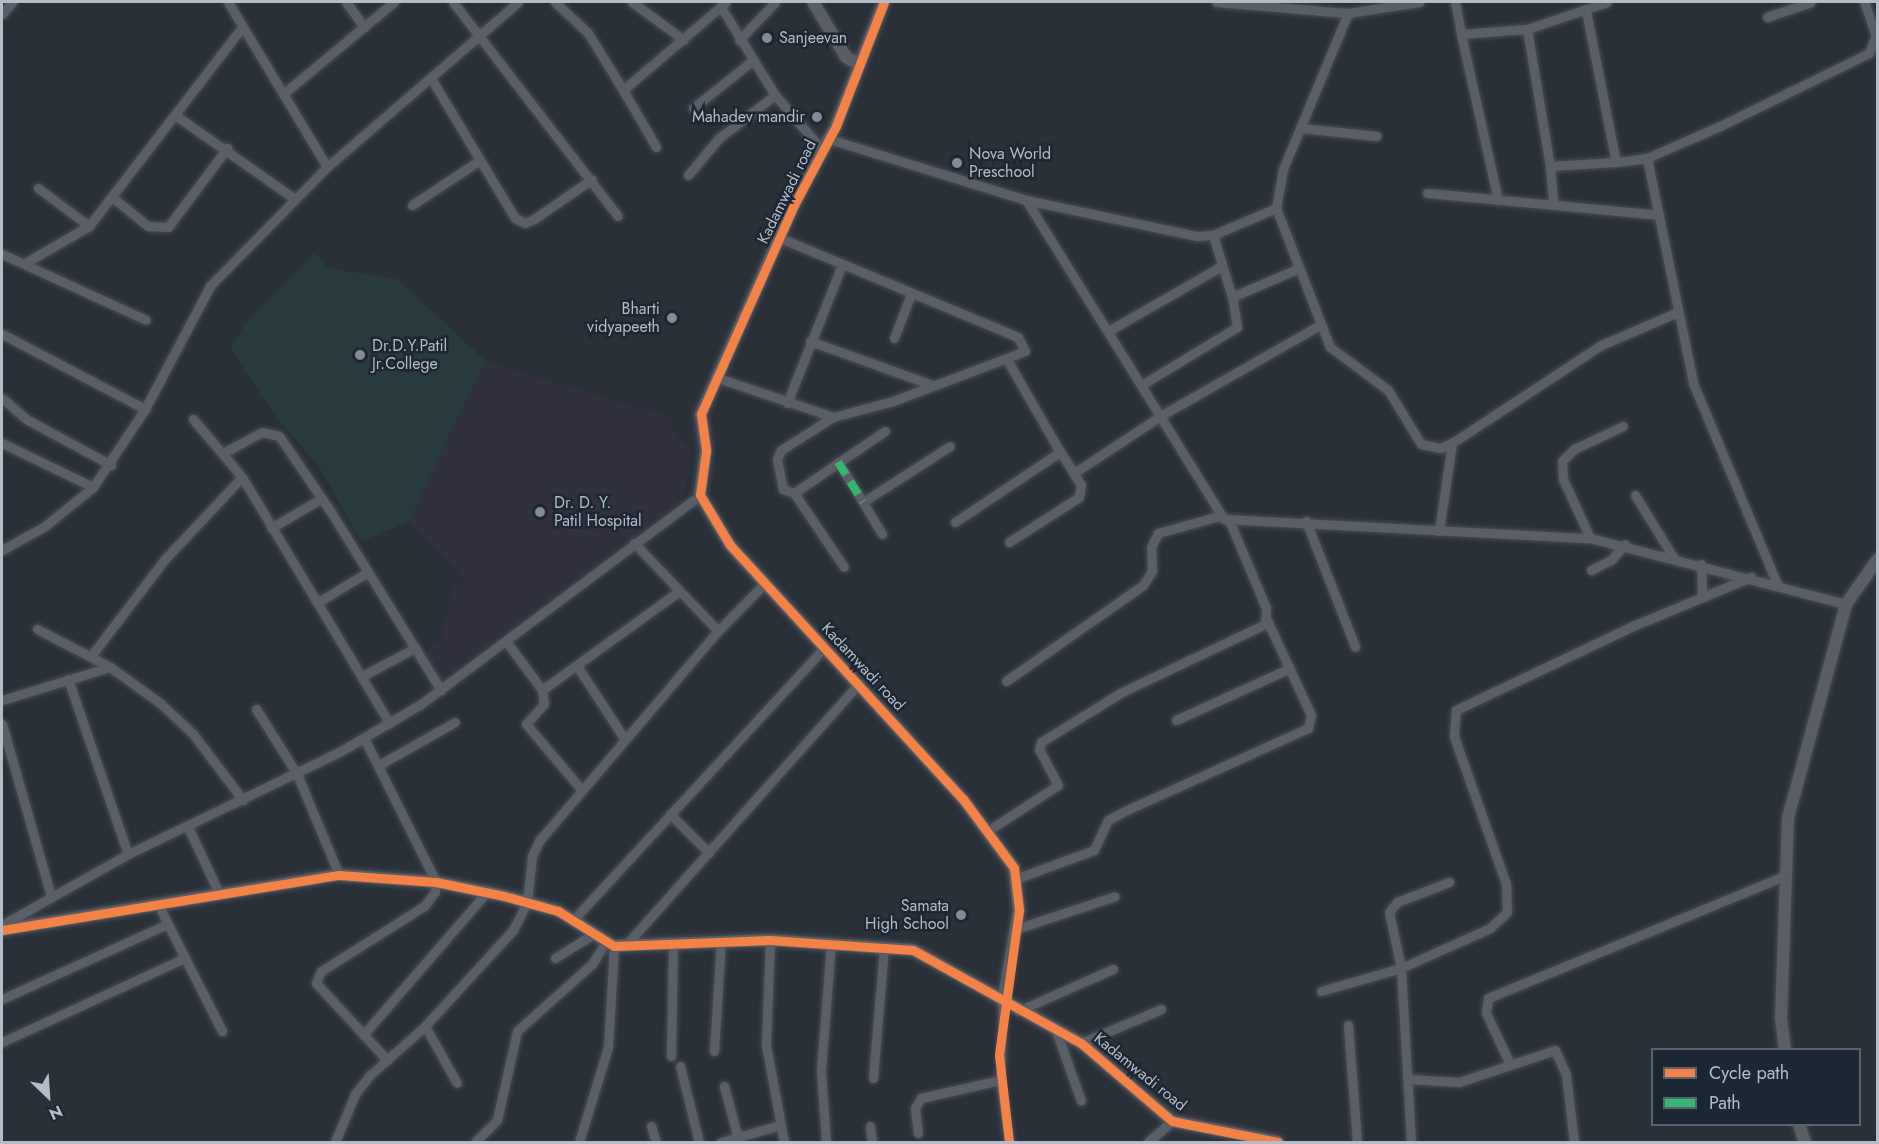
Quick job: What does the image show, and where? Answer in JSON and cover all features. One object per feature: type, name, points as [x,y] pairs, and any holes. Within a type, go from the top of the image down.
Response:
[{"type":"street","points":[[2,14],[12,2]]},
{"type":"street","points":[[228,2],[327,166]]},
{"type":"street","points":[[346,2],[364,27]]},
{"type":"street","points":[[283,94],[394,2]]},
{"type":"street","points":[[453,2],[483,34],[618,216]]},
{"type":"street","points":[[2,551],[93,487],[111,465],[145,409],[195,307],[327,166],[432,80],[518,2]]},
{"type":"street","points":[[555,2],[588,33],[656,147]]},
{"type":"street","points":[[632,2],[684,40]]},
{"type":"street","points":[[739,40],[775,2]]},
{"type":"street","points":[[813,2],[846,57],[858,64],[884,2]]},
{"type":"street","points":[[1216,2],[1348,13],[1419,2]]},
{"type":"street","points":[[1455,2],[1498,200]]},
{"type":"street","points":[[1461,34],[1527,29],[1586,11],[1607,2]]},
{"type":"street","points":[[1767,17],[1811,2]]},
{"type":"street","points":[[1550,166],[1647,158],[1869,52],[1876,36],[1864,2]]},
{"type":"street","points":[[623,90],[684,40],[723,4],[739,40],[775,95],[826,145],[1026,200],[1171,232],[1213,235],[1276,208]]},
{"type":"street","points":[[1586,11],[1616,162]]},
{"type":"street","points":[[1348,13],[1276,188],[1276,208],[1330,347],[1388,390],[1413,437],[1430,447],[1452,443],[1602,345],[1678,312]]},
{"type":"street","points":[[25,263],[89,226],[242,27]]},
{"type":"street","points":[[1527,29],[1550,166],[1553,203]]},
{"type":"street","points":[[693,108],[752,61]]},
{"type":"street","name":"Kadamwadi road","points":[[858,64],[826,145],[780,238],[701,414],[706,451],[700,495],[717,529],[824,648],[859,682],[989,830],[1018,878]]},
{"type":"street","points":[[432,80],[515,218],[525,223],[592,179]]},
{"type":"street","points":[[688,175],[719,138],[775,95]]},
{"type":"street","points":[[175,115],[227,148],[296,199]]},
{"type":"street","points":[[1301,128],[1377,136]]},
{"type":"street","points":[[112,197],[148,226],[168,227],[227,148]]},
{"type":"street","points":[[1647,158],[1693,383],[1777,584]]},
{"type":"street","points":[[412,205],[480,160]]},
{"type":"street","points":[[38,188],[89,226]]},
{"type":"street","points":[[1427,193],[1553,203],[1659,215]]},
{"type":"street","points":[[1009,1143],[1000,1080],[1003,1003],[1016,929],[1018,878],[1094,850],[1108,820],[1308,728],[1311,715],[1267,620],[1224,518],[1110,330],[1026,200]]},
{"type":"street","points":[[1143,384],[1237,327],[1232,297],[1220,267],[1213,235]]},
{"type":"street","points":[[780,238],[1023,340],[1024,351],[1007,360],[833,417],[778,454],[783,489],[794,493],[844,567]]},
{"type":"street","points":[[2,254],[146,320]]},
{"type":"street","points":[[787,403],[842,265]]},
{"type":"street","points":[[1110,330],[1220,267]]},
{"type":"street","points":[[1232,297],[1299,268]]},
{"type":"street","points":[[894,338],[910,294]]},
{"type":"street","points":[[1074,473],[1162,415],[1320,325]]},
{"type":"street","points":[[2,333],[145,409]]},
{"type":"street","points":[[810,341],[932,386]]},
{"type":"street","points":[[1007,360],[1081,485],[1079,497],[1009,542]]},
{"type":"street","points":[[716,377],[833,417]]},
{"type":"street","points":[[2,398],[26,419],[111,465]]},
{"type":"street","points":[[193,419],[242,477],[320,601],[389,723]]},
{"type":"street","points":[[1590,538],[1563,479],[1562,461],[1574,449],[1623,426]]},
{"type":"street","points":[[794,493],[885,431]]},
{"type":"street","points":[[223,453],[272,432],[286,444],[441,690]]},
{"type":"street","points":[[2,443],[93,487]]},
{"type":"street","points":[[1439,531],[1452,443]]},
{"type":"street","points":[[862,502],[950,446]]},
{"type":"street","points":[[956,522],[1060,452]]},
{"type":"street","points":[[838,462],[882,534]]},
{"type":"street","points":[[91,656],[165,559],[242,477]]},
{"type":"street","points":[[2,925],[128,854],[297,774],[389,723],[441,690],[700,495]]},
{"type":"street","points":[[1635,495],[1673,557]]},
{"type":"street","points":[[272,528],[322,498]]},
{"type":"street","points":[[1006,681],[1143,585],[1152,571],[1151,547],[1158,533],[1224,518],[1590,538],[1625,544],[1846,604]]},
{"type":"street","points":[[1306,521],[1355,647]]},
{"type":"street","points":[[634,543],[678,592],[718,631]]},
{"type":"street","points":[[1591,570],[1611,560],[1625,544]]},
{"type":"street","points":[[1785,1048],[1784,876],[1788,818],[1846,604],[1878,559]]},
{"type":"street","points":[[1701,564],[1702,595]]},
{"type":"street","points":[[320,601],[368,572]]},
{"type":"street","points":[[1321,991],[1401,968],[1490,928],[1507,912],[1506,884],[1454,736],[1456,710],[1702,595],[1751,577]]},
{"type":"street","points":[[335,1143],[355,1094],[387,1060],[425,1026],[513,930],[527,902],[532,856],[580,788],[718,631],[765,583]]},
{"type":"street","points":[[542,690],[678,592]]},
{"type":"street","points":[[989,830],[1058,785],[1039,750],[1041,742],[1122,692],[1267,620]]},
{"type":"street","points":[[36,629],[110,667],[193,734],[243,800]]},
{"type":"street","points":[[506,641],[542,690],[544,704],[526,724],[580,788]]},
{"type":"street","points":[[363,675],[415,648]]},
{"type":"street","points":[[574,919],[824,648]]},
{"type":"street","points":[[576,666],[624,738]]},
{"type":"street","points":[[2,700],[110,667]]},
{"type":"street","points":[[1176,720],[1290,668]]},
{"type":"street","points":[[68,679],[128,854]]},
{"type":"street","points":[[475,1143],[497,1120],[517,1031],[615,945],[709,853],[859,682]]},
{"type":"street","points":[[256,709],[297,774],[339,875]]},
{"type":"street","points":[[379,765],[455,722]]},
{"type":"street","points":[[2,724],[51,896]]},
{"type":"street","points":[[364,738],[436,882]]},
{"type":"street","points":[[670,814],[709,853]]},
{"type":"street","points":[[188,827],[218,891]]},
{"type":"street","points":[[2,930],[159,906],[218,891],[339,875],[436,882],[527,902],[574,919],[615,945]]},
{"type":"street","points":[[1510,1064],[1486,1012],[1488,998],[1784,876]]},
{"type":"street","points":[[387,1060],[319,990],[316,977],[424,906],[436,882]]},
{"type":"street","points":[[1411,1143],[1401,968],[1390,908],[1449,882]]},
{"type":"street","points":[[363,1035],[487,892]]},
{"type":"street","points":[[1016,929],[1115,896]]},
{"type":"street","points":[[159,906],[222,1031]]},
{"type":"street","points":[[2,999],[167,924]]},
{"type":"street","points":[[555,958],[595,933]]},
{"type":"street","points":[[770,940],[766,1045],[784,1143]]},
{"type":"street","name":"Kadamwadi road","points":[[615,945],[770,940],[884,945],[930,957],[1003,1003],[1081,1043],[1172,1121],[1278,1143]]},
{"type":"street","points":[[714,1051],[721,941]]},
{"type":"street","points":[[671,1056],[673,944]]},
{"type":"street","points":[[826,1143],[821,1070],[831,944]]},
{"type":"street","points":[[579,1143],[608,1047],[615,945]]},
{"type":"street","points":[[873,1077],[884,945]]},
{"type":"street","points":[[2,1042],[185,958]]},
{"type":"street","points":[[1018,1011],[1113,969]]},
{"type":"street","points":[[1081,1043],[1161,1009]]},
{"type":"street","points":[[1348,1025],[1357,1143]]},
{"type":"street","points":[[425,1026],[457,1083]]},
{"type":"street","points":[[1055,1028],[1081,1101]]},
{"type":"street","points":[[1408,1079],[1459,1082],[1546,1049],[1559,1053],[1574,1143]]},
{"type":"street","points":[[680,1066],[699,1143]]},
{"type":"street","points":[[918,1133],[915,1108],[921,1098],[1000,1080]]},
{"type":"street","points":[[724,1086],[738,1140]]},
{"type":"street","points":[[1148,1143],[1172,1121]]},
{"type":"street","points":[[721,1143],[738,1140],[780,1125]]},
{"type":"street","points":[[651,1126],[656,1143]]},
{"type":"street","points":[[870,1126],[872,1143]]},
{"type":"street","points":[[1799,1126],[1805,1143]]},
{"type":"shaded area","name":"Dr. D. Y. Patil Hospital","points":[[486,361],[673,418],[673,430],[688,446],[690,474],[680,502],[441,679],[424,652],[440,641],[453,588],[465,579],[409,521]]},
{"type":"green space","name":"Dr.D.Y.Patil Jr.College","points":[[315,252],[328,268],[397,279],[486,361],[409,521],[361,542],[320,468],[274,414],[230,348],[245,324]]},
{"type":"marked path","points":[[838,462],[863,502]]},
{"type":"cycle path","points":[[884,2],[836,126],[794,205],[701,414],[706,451],[700,495],[730,545],[963,799],[1014,868],[1019,910],[999,1055],[1009,1142]]},
{"type":"cycle path","points":[[2,930],[339,875],[436,882],[504,896],[558,911],[614,946],[770,940],[913,950],[1081,1043],[1172,1121],[1278,1142]]},
{"type":"place","name":"Sanjeevan","points":[[767,38]]},
{"type":"place","name":"Mahadev mandir","points":[[817,117]]},
{"type":"place","name":"Nova World Preschool","points":[[957,163]]},
{"type":"place","name":"Bharti vidyapeeth","points":[[672,318]]},
{"type":"place","name":"Dr.D.Y.Patil Jr.College","points":[[360,355]]},
{"type":"place","name":"Dr. D. Y. Patil Hospital","points":[[540,512]]},
{"type":"place","name":"Samata High School","points":[[961,915]]}]
